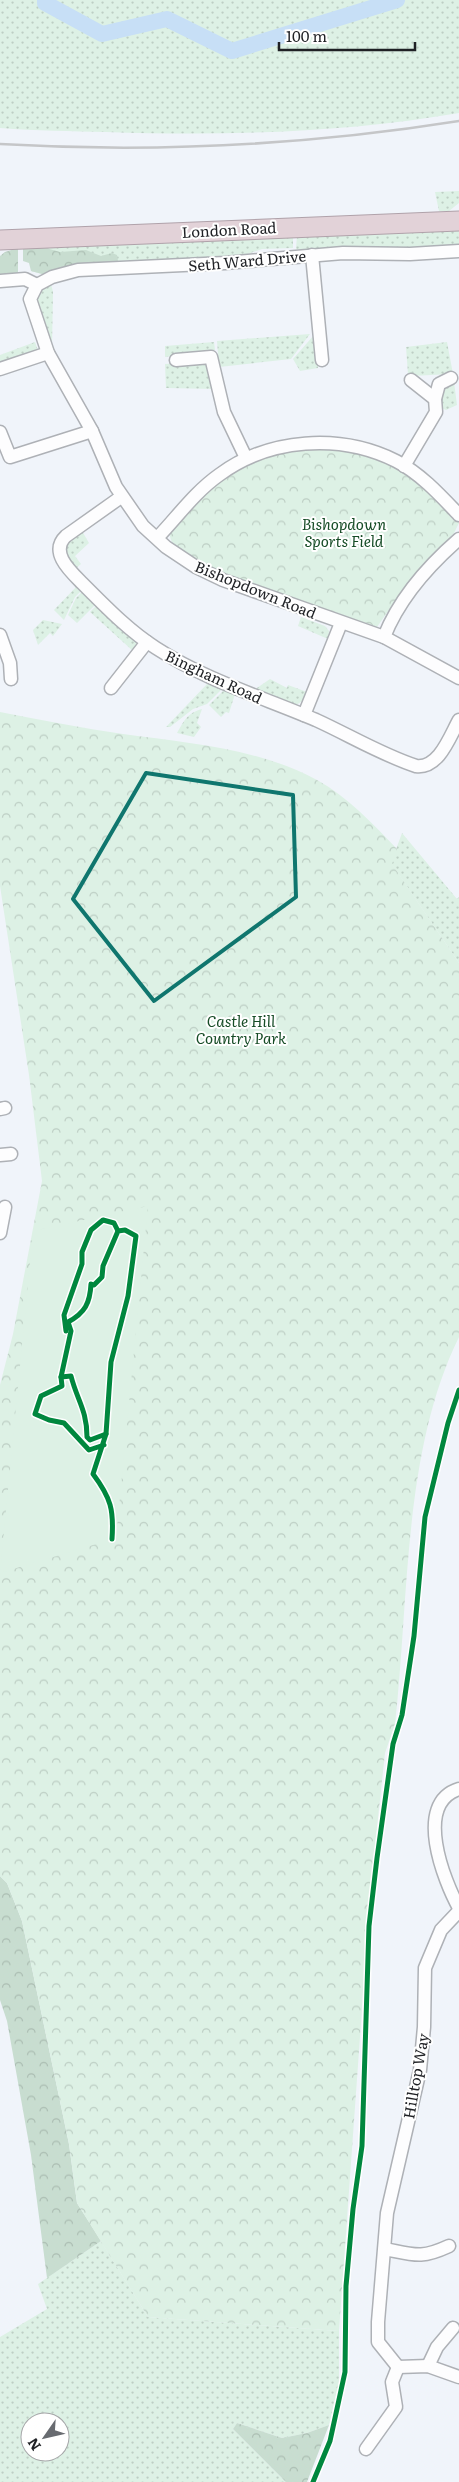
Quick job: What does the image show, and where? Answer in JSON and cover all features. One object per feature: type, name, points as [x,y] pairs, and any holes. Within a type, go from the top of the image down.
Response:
[{"type":"highway","name":"London Road","points":[[0,240],[459,221]]},
{"type":"street","name":"Seth Ward Drive","points":[[37,284],[52,277],[78,270],[225,263],[343,253],[417,254],[459,251]]},
{"type":"street","points":[[312,255],[322,360]]},
{"type":"street","points":[[0,281],[25,279],[37,284]]},
{"type":"street","name":"Bishopdown Road","points":[[37,284],[30,299],[48,353],[92,431],[110,475],[122,497],[144,526],[174,553],[210,574],[384,637],[459,678]]},
{"type":"street","points":[[0,369],[48,353]]},
{"type":"street","points":[[176,360],[211,357],[224,412],[246,458]]},
{"type":"street","points":[[404,466],[436,412],[435,399],[439,384],[451,378]]},
{"type":"street","points":[[411,380],[435,399]]},
{"type":"street","points":[[0,432],[10,457],[92,431]]},
{"type":"street","points":[[158,537],[206,484],[246,458],[288,445],[328,444],[373,452],[404,466],[459,515]]},
{"type":"street","name":"Bingham Road","points":[[122,497],[69,534],[61,542],[59,550],[64,563],[80,581],[147,642],[210,677],[304,715],[420,767],[428,765],[438,758],[459,720]]},
{"type":"street","points":[[384,637],[388,625],[413,587],[430,567],[459,539]]},
{"type":"street","points":[[304,715],[341,623]]},
{"type":"street","points":[[0,635],[10,663],[12,679]]},
{"type":"street","points":[[111,688],[147,642]]},
{"type":"street","points":[[0,1233],[5,1207]]},
{"type":"street","points":[[458,1790],[440,1804],[435,1823],[443,1872],[459,1910]]},
{"type":"street","name":"Hilltop Way","points":[[398,2367],[378,2342],[387,2213],[420,2070],[424,2026],[424,1968],[441,1930],[459,1910]]},
{"type":"street","points":[[385,2249],[420,2256],[430,2255],[449,2246]]},
{"type":"street","points":[[428,2366],[438,2347],[453,2328]]},
{"type":"street","points":[[366,2448],[396,2407],[392,2382],[398,2367],[428,2366],[459,2376]]},
{"type":"highlighted area","points":[[146,773],[293,795],[296,897],[154,1001],[73,899]]},
{"type":"green space","points":[[0,0],[459,0],[459,113],[371,125],[283,132],[195,134],[0,128]]},
{"type":"green space","points":[[459,191],[459,203],[449,211],[439,211],[435,192]]},
{"type":"green space","points":[[459,227],[459,244],[439,246],[434,250],[303,251],[296,249],[297,235]]},
{"type":"green space","points":[[293,235],[293,248],[262,249],[236,258],[116,261],[107,265],[42,274],[31,271],[31,261],[23,247]]},
{"type":"green space","points":[[39,246],[60,252],[86,250],[101,256],[112,253],[117,255],[118,261],[42,274],[31,271],[29,263],[23,261],[23,247]]},
{"type":"green space","points":[[18,248],[18,274],[0,278],[0,256],[5,252]]},
{"type":"green space","points":[[51,284],[53,292],[52,347],[37,300],[38,293]]},
{"type":"green space","points":[[310,334],[291,359],[219,367],[217,341]]},
{"type":"green space","points":[[316,335],[318,368],[300,371],[293,359]]},
{"type":"green space","points":[[35,342],[38,351],[0,366],[0,355]]},
{"type":"green space","points":[[214,342],[215,350],[165,357],[165,346]]},
{"type":"green space","points":[[447,342],[453,374],[410,376],[408,374],[406,347]]},
{"type":"green space","points":[[196,362],[208,366],[214,389],[166,388],[165,364]]},
{"type":"green space","points":[[454,382],[457,405],[446,410],[441,408],[444,387]]},
{"type":"green space","name":"Bishopdown Sports Field","points":[[331,448],[382,459],[409,474],[459,523],[454,533],[412,577],[377,627],[267,590],[206,566],[184,553],[170,538],[169,532],[206,491],[237,468],[285,450]]},
{"type":"green space","points":[[82,531],[89,543],[75,556],[81,564],[76,568],[66,552],[66,548],[71,540]]},
{"type":"green space","points":[[77,586],[81,591],[75,597],[64,620],[54,610]]},
{"type":"green space","points":[[82,592],[95,605],[77,623],[68,615],[76,598]]},
{"type":"green space","points":[[96,606],[136,641],[137,645],[133,651],[90,612]]},
{"type":"green space","points":[[301,617],[325,626],[329,631],[328,639],[298,626]]},
{"type":"green space","points":[[43,620],[62,624],[53,636],[50,633],[38,645],[33,630]]},
{"type":"green space","points":[[270,679],[287,688],[288,685],[307,692],[302,700],[295,705],[254,690]]},
{"type":"green space","points":[[208,683],[222,689],[207,704],[193,709],[170,727],[166,727]]},
{"type":"green space","points":[[224,690],[235,694],[229,713],[226,712],[221,717],[209,705]]},
{"type":"green space","points":[[202,709],[197,723],[201,727],[194,737],[177,733],[189,715]]},
{"type":"green space","name":"Castle Hill Country Park","points":[[0,712],[92,729],[222,748],[271,761],[317,780],[350,803],[397,849],[392,864],[459,963],[459,1337],[441,1381],[427,1428],[411,1526],[395,1724],[385,1753],[371,1883],[339,2331],[148,2317],[77,2203],[69,2144],[22,1921],[7,1883],[0,1876],[0,1385],[13,1334],[42,1181],[29,1075],[0,886]]},
{"type":"green space","points":[[402,833],[457,899],[459,897],[459,963],[391,863]]},
{"type":"green space","points":[[148,1206],[116,1538],[0,1573],[33,1231]]},
{"type":"green space","points":[[0,1876],[7,1883],[22,1921],[69,2144],[77,2203],[101,2241],[47,2278],[31,2155],[7,2021],[0,2000]]},
{"type":"green space","points":[[101,2241],[148,2317],[339,2331],[339,2382],[329,2425],[307,2433],[282,2438],[237,2423],[233,2429],[286,2482],[0,2482],[0,2337],[47,2309],[38,2284]]},
{"type":"green space","points":[[237,2423],[282,2438],[307,2433],[329,2425],[307,2482],[286,2482],[233,2429]]},
{"type":"waterway","points":[[45,0],[45,3],[102,34],[167,19],[232,51],[397,0]]},
{"type":"railway","points":[[0,144],[115,148],[230,145],[345,136],[459,121]]},
{"type":"cycle path","points":[[66,1331],[64,1315],[82,1264],[82,1252],[91,1230],[103,1220],[114,1223],[118,1231]]},
{"type":"cycle path","points":[[61,1377],[71,1331],[68,1322],[79,1315],[85,1307],[88,1302],[91,1284],[94,1285],[102,1277],[103,1266],[118,1231],[125,1230],[136,1236],[128,1296],[111,1362],[106,1434]]},
{"type":"cycle path","points":[[104,1445],[89,1450],[64,1423],[49,1420],[35,1414],[41,1396],[62,1386],[61,1377],[71,1376],[84,1412],[87,1437],[90,1440],[106,1434],[93,1474],[104,1490],[110,1505],[112,1512],[112,1539]]},
{"type":"cycle path","points":[[313,2482],[330,2441],[345,2372],[346,2286],[353,2209],[362,2146],[369,1926],[377,1858],[393,1744],[402,1715],[414,1636],[425,1517],[448,1423],[459,1390]]}]
